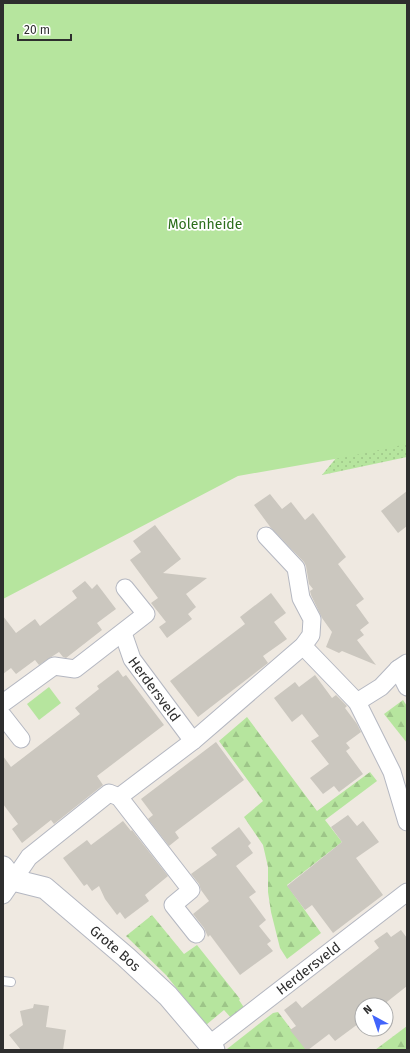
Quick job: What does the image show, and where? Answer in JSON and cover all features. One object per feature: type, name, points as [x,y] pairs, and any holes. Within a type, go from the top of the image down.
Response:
[{"type":"street","points":[[118,797],[193,741],[303,646],[311,635],[312,619],[301,598],[296,568],[266,536]]},
{"type":"street","points":[[3,703],[54,666],[75,669],[146,614],[125,588]]},
{"type":"street","name":"Herdersveld","points":[[123,633],[132,658],[193,741]]},
{"type":"street","points":[[303,646],[357,702],[392,772],[407,822]]},
{"type":"street","points":[[357,702],[381,687],[403,666]]},
{"type":"street","points":[[403,666],[407,687]]},
{"type":"street","points":[[3,716],[21,739]]},
{"type":"street","points":[[6,881],[29,857],[109,793],[118,797],[191,890],[173,905],[196,934]]},
{"type":"street","name":"Grote Bos","points":[[6,881],[45,888],[126,957],[168,996],[212,1047]]},
{"type":"street","name":"Herdersveld","points":[[212,1047],[407,892]]},
{"type":"green space","name":"Molenheide","points":[[3,3],[407,3],[407,444],[346,457],[238,476],[3,599]]},
{"type":"green space","points":[[407,387],[407,457],[322,475],[361,428]]},
{"type":"green space","points":[[49,687],[61,703],[39,720],[27,704]]},
{"type":"green space","points":[[403,700],[407,706],[407,743],[384,714]]},
{"type":"green space","points":[[247,717],[317,811],[370,772],[377,781],[325,820],[342,842],[287,885],[321,933],[287,959],[280,948],[271,912],[268,892],[268,867],[263,845],[244,817],[263,801],[219,741]]},
{"type":"green space","points":[[152,915],[184,954],[197,945],[240,999],[239,1000],[245,1009],[232,1019],[224,1010],[206,1025],[166,975],[126,936]]},
{"type":"green space","points":[[278,1012],[307,1050],[227,1049],[273,1013]]},
{"type":"green space","points":[[407,1026],[407,1050],[375,1050],[394,1037]]},
{"type":"building","points":[[407,491],[407,526],[398,533],[381,511]]},
{"type":"building","points":[[270,494],[282,509],[291,502],[305,520],[313,513],[346,557],[338,564],[364,599],[356,605],[369,623],[360,630],[364,635],[357,640],[376,665],[342,651],[339,653],[326,647],[332,632],[322,618],[311,595],[310,591],[313,589],[309,584],[304,562],[271,528],[254,505]]},
{"type":"building","points":[[155,525],[181,559],[163,573],[207,578],[186,594],[196,607],[188,614],[192,619],[167,638],[159,627],[166,622],[151,603],[158,598],[130,560],[141,552],[133,541]]},
{"type":"building","points":[[85,581],[92,589],[97,584],[116,609],[97,623],[102,630],[66,658],[59,652],[39,665],[35,660],[16,674],[11,668],[3,674],[3,616],[16,633],[35,619],[40,626],[77,598],[72,591]]},
{"type":"building","points":[[271,593],[286,613],[274,622],[287,639],[263,656],[268,663],[198,717],[170,681],[245,624],[240,617]]},
{"type":"building","points":[[118,670],[123,677],[126,675],[164,725],[97,776],[103,785],[54,824],[51,820],[22,843],[12,829],[18,824],[3,804],[3,756],[11,767],[80,714],[75,708],[99,689],[97,686]]},
{"type":"building","points":[[315,675],[332,698],[336,695],[347,706],[345,708],[361,732],[346,743],[350,748],[346,751],[363,774],[339,792],[334,786],[323,794],[310,778],[329,764],[311,741],[319,736],[302,714],[292,722],[274,698],[295,682],[299,687]]},
{"type":"building","points":[[216,742],[244,780],[175,832],[179,838],[169,846],[148,819],[153,815],[141,799]]},
{"type":"building","points":[[348,815],[357,826],[363,821],[379,842],[356,858],[383,895],[333,933],[312,905],[305,910],[287,886],[342,842],[331,827]]},
{"type":"building","points":[[123,821],[131,831],[132,830],[168,876],[145,895],[149,901],[125,919],[120,912],[117,915],[105,899],[99,886],[92,891],[87,884],[84,886],[63,858],[87,840],[91,845]]},
{"type":"building","points":[[239,827],[251,843],[248,846],[253,853],[236,866],[256,892],[249,897],[266,920],[259,926],[271,941],[267,944],[273,951],[240,975],[210,935],[208,937],[204,928],[193,914],[209,901],[191,874],[217,855],[211,848]]},
{"type":"building","points":[[401,930],[407,938],[407,986],[393,997],[354,997],[354,1027],[335,1041],[329,1034],[306,1050],[290,1030],[296,1026],[284,1010],[296,1001],[302,1008],[379,948],[374,941],[387,932],[391,937]]},
{"type":"building","points":[[34,1004],[49,1006],[46,1027],[66,1030],[63,1050],[21,1050],[9,1035],[23,1025],[20,1011],[33,1008]]}]
